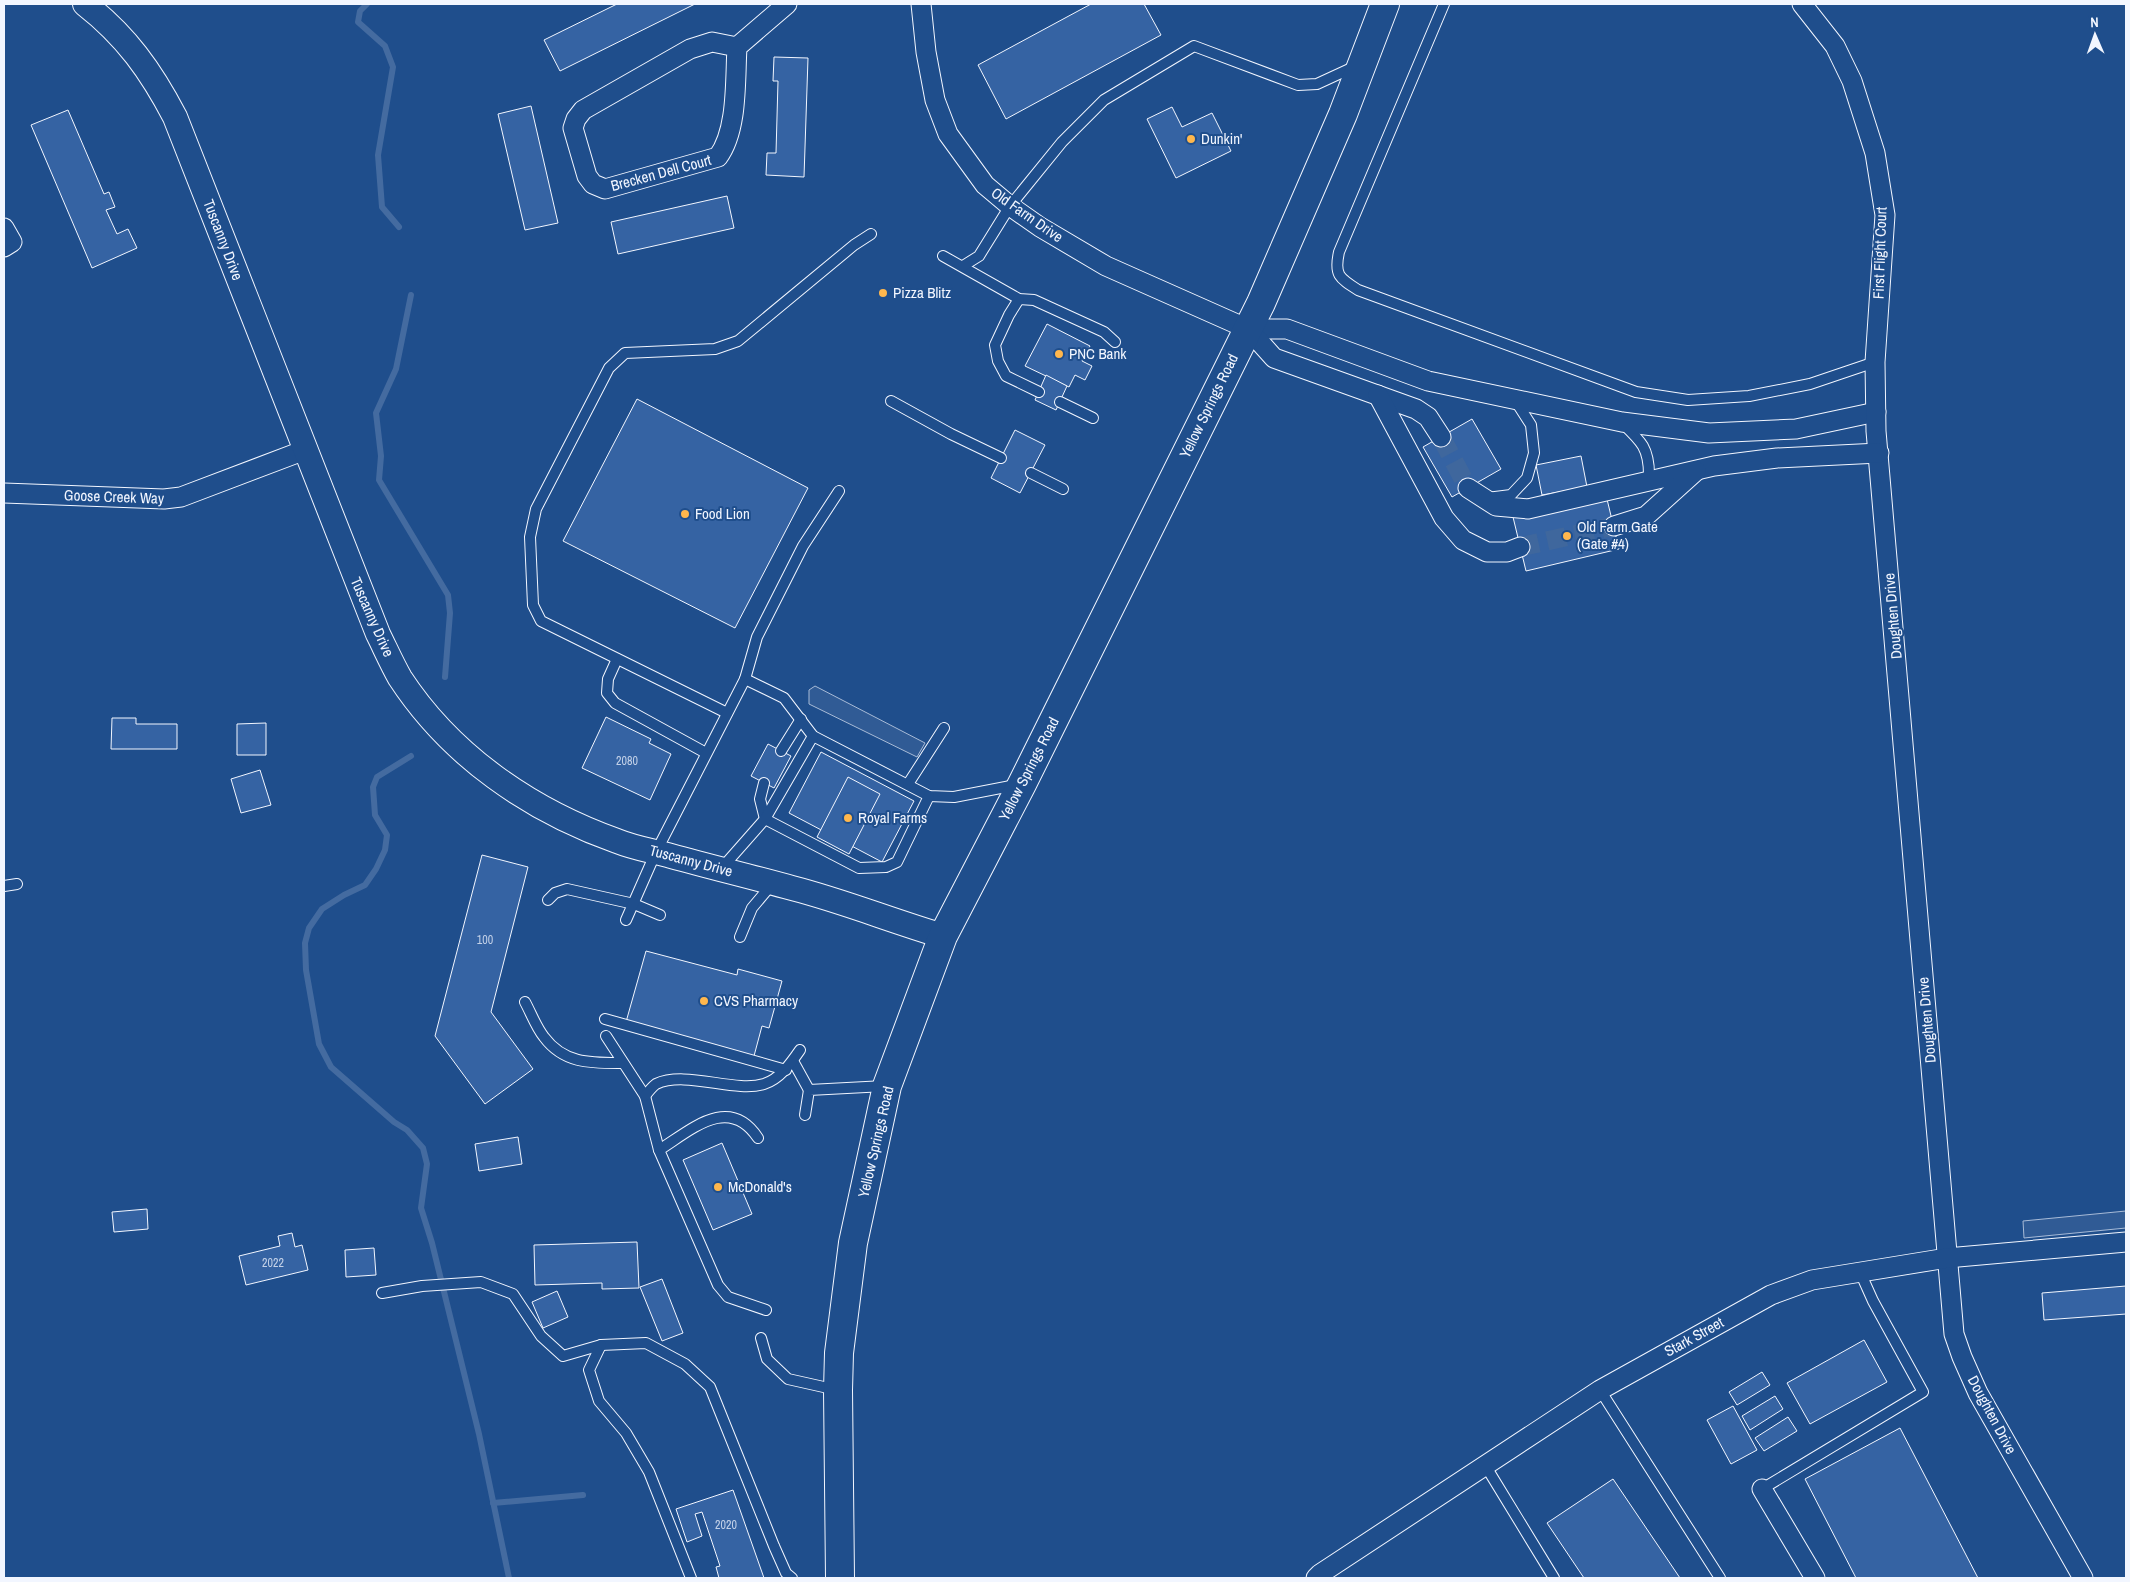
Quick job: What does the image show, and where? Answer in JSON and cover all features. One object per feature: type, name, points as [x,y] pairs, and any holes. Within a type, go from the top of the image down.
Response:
[{"type":"main road","name":"Yellow Springs Road","points":[[840,1578],[839,1353],[854,1243],[888,1086],[943,936],[1022,784],[1261,303],[1363,63],[1385,4]]},
{"type":"street","name":"Tuscanny Drive","points":[[85,4],[106,20],[133,50],[157,82],[175,117],[378,634],[400,677],[438,726],[468,757],[490,775],[548,812],[618,842],[847,904],[894,922],[943,936]]},
{"type":"street","points":[[737,46],[787,4]]},
{"type":"street","name":"Old Farm Drive","points":[[921,4],[926,52],[935,100],[948,134],[985,185],[1010,206],[1040,227],[1106,266],[1248,329]]},
{"type":"street","name":"First Flight Court","points":[[1802,4],[1835,46],[1852,81],[1875,153],[1885,215],[1875,362],[1876,422]]},
{"type":"street","name":"Brecken Dell Court","points":[[712,42],[737,46],[731,127],[725,148],[718,158],[605,189],[593,184],[587,176],[573,128],[576,119],[583,110],[690,48],[712,42]]},
{"type":"street","points":[[4,228],[12,242],[4,247]]},
{"type":"street","points":[[1248,329],[1274,358],[1416,408],[1428,416],[1441,437]]},
{"type":"street","points":[[1248,329],[1287,329],[1428,381],[1622,422],[1709,433],[1796,429],[1876,422]]},
{"type":"street","points":[[1378,395],[1444,518],[1463,540],[1487,552],[1507,552],[1520,547]]},
{"type":"street","name":"Doughten Drive","points":[[1876,422],[1954,1334],[1978,1393],[2083,1578]]},
{"type":"street","name":"Goose Creek Way","points":[[4,493],[164,499],[181,497],[305,450]]},
{"type":"street","points":[[1476,493],[1496,506],[1528,509],[1698,470],[1777,458],[1879,453]]},
{"type":"street","points":[[1614,526],[1646,516],[1698,470]]},
{"type":"street","name":"Stark Street","points":[[1316,1578],[1600,1390],[1771,1295],[1812,1280],[1947,1258],[2126,1242]]},
{"type":"street","points":[[1762,1489],[1815,1578]]},
{"type":"lane","points":[[1444,4],[1338,252],[1336,267],[1341,280],[1358,290],[1636,392],[1688,400],[1749,396],[1810,384],[1875,362]]},
{"type":"lane","points":[[963,266],[979,256],[1010,206],[1062,142],[1104,100],[1194,46],[1298,85],[1317,84],[1363,63]]},
{"type":"lane","points":[[727,713],[541,621],[533,605],[530,537],[536,509],[609,368],[625,353],[715,349],[738,341],[854,245],[871,234]]},
{"type":"lane","points":[[943,256],[1019,299],[1034,300],[1104,332],[1115,342]]},
{"type":"lane","points":[[1019,299],[1009,314],[995,345],[998,361],[1006,376],[1039,392]]},
{"type":"lane","points":[[1476,493],[1511,495],[1527,478],[1534,453],[1531,425],[1514,400]]},
{"type":"lane","points":[[891,401],[1001,458]]},
{"type":"lane","points":[[1060,402],[1093,418]]},
{"type":"lane","points":[[1622,422],[1639,439],[1649,458],[1649,475],[1642,482]]},
{"type":"lane","points":[[1031,473],[1063,489]]},
{"type":"lane","points":[[626,920],[656,852],[745,679],[757,637],[803,546],[839,491]]},
{"type":"lane","points":[[617,660],[608,680],[607,693],[615,703],[706,753]]},
{"type":"lane","points":[[745,679],[784,698],[813,736],[929,796],[954,797],[1022,784]]},
{"type":"lane","points":[[781,751],[801,719]]},
{"type":"lane","points":[[908,784],[944,728]]},
{"type":"lane","points":[[720,870],[765,819],[813,736]]},
{"type":"lane","points":[[764,783],[760,799],[765,819],[859,868],[886,867],[896,862],[929,796]]},
{"type":"lane","points":[[740,937],[752,908],[773,883]]},
{"type":"lane","points":[[4,886],[17,884]]},
{"type":"lane","points":[[548,900],[555,893],[567,889],[634,904],[660,915]]},
{"type":"lane","points":[[525,1002],[544,1038],[568,1058],[594,1063],[622,1063]]},
{"type":"lane","points":[[605,1019],[786,1070]]},
{"type":"lane","points":[[606,1036],[645,1096],[659,1150],[718,1285],[728,1297],[766,1310]]},
{"type":"lane","points":[[645,1096],[654,1085],[668,1081],[691,1080],[742,1085],[763,1084],[786,1070],[800,1050]]},
{"type":"lane","points":[[793,1061],[809,1090],[805,1115]]},
{"type":"lane","points":[[809,1090],[888,1086]]},
{"type":"lane","points":[[659,1150],[708,1119],[720,1116],[732,1116],[743,1121],[751,1127],[758,1138]]},
{"type":"lane","points":[[1762,1489],[1923,1392],[1873,1301],[1860,1272]]},
{"type":"lane","points":[[382,1293],[422,1286],[481,1282],[513,1294],[541,1336],[563,1356],[601,1345],[646,1343],[685,1364],[710,1387],[774,1546],[786,1572],[792,1578]]},
{"type":"lane","points":[[761,1338],[767,1359],[788,1378],[838,1390]]},
{"type":"lane","points":[[601,1345],[589,1370],[599,1401],[626,1433],[649,1472],[690,1578]]},
{"type":"lane","points":[[1600,1390],[1720,1578]]},
{"type":"lane","points":[[1485,1465],[1554,1578]]},
{"type":"shaded area","points":[[815,686],[925,743],[917,757],[809,704],[809,690]]},
{"type":"shaded area","points":[[2126,1211],[2126,1228],[2024,1238],[2023,1221]]},
{"type":"building","points":[[617,4],[695,4],[560,71],[544,40]]},
{"type":"building","points":[[1091,4],[1144,4],[1161,35],[1006,119],[978,65]]},
{"type":"building","points":[[774,57],[808,58],[804,177],[766,175],[767,153],[776,153],[778,81],[773,81]]},
{"type":"building","points":[[531,106],[558,223],[525,230],[498,114]]},
{"type":"building","name":"Dunkin'","points":[[1172,107],[1182,127],[1212,113],[1231,151],[1176,178],[1147,119]]},
{"type":"building","points":[[68,110],[104,194],[109,192],[115,207],[106,210],[117,234],[128,229],[137,248],[92,268],[31,125]]},
{"type":"building","points":[[727,196],[734,228],[618,254],[611,222]]},
{"type":"building","name":"PNC Bank","points":[[1047,324],[1090,346],[1082,361],[1092,366],[1085,380],[1075,375],[1069,387],[1025,366]]},
{"type":"building","points":[[1046,375],[1067,386],[1056,410],[1035,400]]},
{"type":"building","name":"Food Lion","points":[[637,399],[808,488],[735,628],[563,541]]},
{"type":"building","points":[[1472,419],[1501,469],[1452,497],[1423,447]]},
{"type":"building","points":[[1015,430],[1045,445],[1020,493],[991,478]]},
{"type":"building","points":[[1581,456],[1587,487],[1542,495],[1536,465]]},
{"type":"building","name":"Old Farm Gate (Gate #4)","points":[[1606,495],[1619,549],[1526,571],[1513,517]]},
{"type":"building","points":[[606,717],[651,739],[649,743],[671,754],[650,800],[582,768]]},
{"type":"building","points":[[112,718],[136,718],[136,724],[177,724],[177,749],[111,749]]},
{"type":"building","points":[[266,723],[266,755],[237,755],[237,724]]},
{"type":"building","points":[[768,744],[791,756],[774,788],[751,776]]},
{"type":"building","name":"Royal Farms","points":[[821,752],[914,801],[882,862],[789,813]]},
{"type":"building","points":[[260,770],[271,805],[241,813],[231,779]]},
{"type":"building","points":[[848,777],[880,794],[849,854],[817,837]]},
{"type":"building","points":[[482,855],[528,867],[491,1012],[533,1069],[485,1104],[435,1036]]},
{"type":"building","name":"CVS Pharmacy","points":[[646,951],[737,975],[738,969],[782,981],[769,1028],[762,1026],[754,1056],[626,1022]]},
{"type":"building","points":[[518,1137],[522,1164],[479,1171],[475,1144]]},
{"type":"building","name":"McDonald's","points":[[722,1143],[752,1214],[713,1230],[683,1160]]},
{"type":"building","points":[[147,1209],[148,1229],[114,1232],[112,1212]]},
{"type":"building","points":[[292,1233],[295,1247],[302,1245],[308,1270],[246,1285],[239,1256],[280,1246],[278,1236]]},
{"type":"building","points":[[637,1242],[639,1288],[602,1289],[602,1283],[535,1285],[534,1245]]},
{"type":"building","points":[[374,1248],[376,1275],[346,1277],[345,1250]]},
{"type":"building","points":[[662,1279],[683,1333],[662,1341],[640,1287]]},
{"type":"building","points":[[2126,1286],[2126,1314],[2044,1320],[2042,1293]]},
{"type":"building","points":[[557,1291],[568,1317],[543,1328],[532,1302]]},
{"type":"building","points":[[1864,1340],[1887,1382],[1810,1424],[1787,1383]]},
{"type":"building","points":[[1762,1372],[1770,1385],[1737,1405],[1729,1392]]},
{"type":"building","points":[[1775,1396],[1783,1409],[1750,1430],[1742,1416]]},
{"type":"building","points":[[1733,1406],[1757,1450],[1731,1464],[1707,1420]]},
{"type":"building","points":[[1788,1417],[1797,1431],[1764,1451],[1755,1438]]},
{"type":"building","points":[[1900,1428],[1978,1578],[1856,1578],[1805,1479]]},
{"type":"building","points":[[1613,1479],[1680,1578],[1584,1578],[1547,1523]]},
{"type":"building","points":[[733,1490],[764,1578],[719,1578],[716,1567],[720,1566],[702,1512],[695,1514],[702,1536],[687,1542],[676,1509]]},
{"type":"waterway","points":[[367,4],[360,11],[358,22],[385,46],[393,67],[378,155],[382,207],[399,227]]},
{"type":"waterway","points":[[411,295],[396,369],[376,413],[381,456],[379,480],[448,595],[450,613],[445,677]]},
{"type":"waterway","points":[[411,756],[377,777],[373,787],[375,815],[387,835],[385,850],[376,869],[365,885],[344,895],[322,909],[309,928],[305,943],[306,970],[319,1044],[331,1067],[394,1122],[407,1130],[423,1148],[427,1164],[421,1208],[432,1243],[479,1434],[509,1578]]},
{"type":"waterway","points":[[493,1503],[583,1495]]},
{"type":"tunnel","points":[[1441,437],[1468,488]]},
{"type":"tunnel","points":[[1520,547],[1614,526]]},
{"type":"place","name":"Dunkin'","points":[[1191,139]]},
{"type":"place","name":"Pizza Blitz","points":[[883,293]]},
{"type":"place","name":"PNC Bank","points":[[1059,354]]},
{"type":"place","name":"Food Lion","points":[[685,514]]},
{"type":"place","name":"Old Farm Gate (Gate #4)","points":[[1567,536]]},
{"type":"place","name":"Royal Farms","points":[[848,818]]},
{"type":"place","name":"CVS Pharmacy","points":[[704,1001]]},
{"type":"place","name":"McDonald's","points":[[718,1187]]}]
